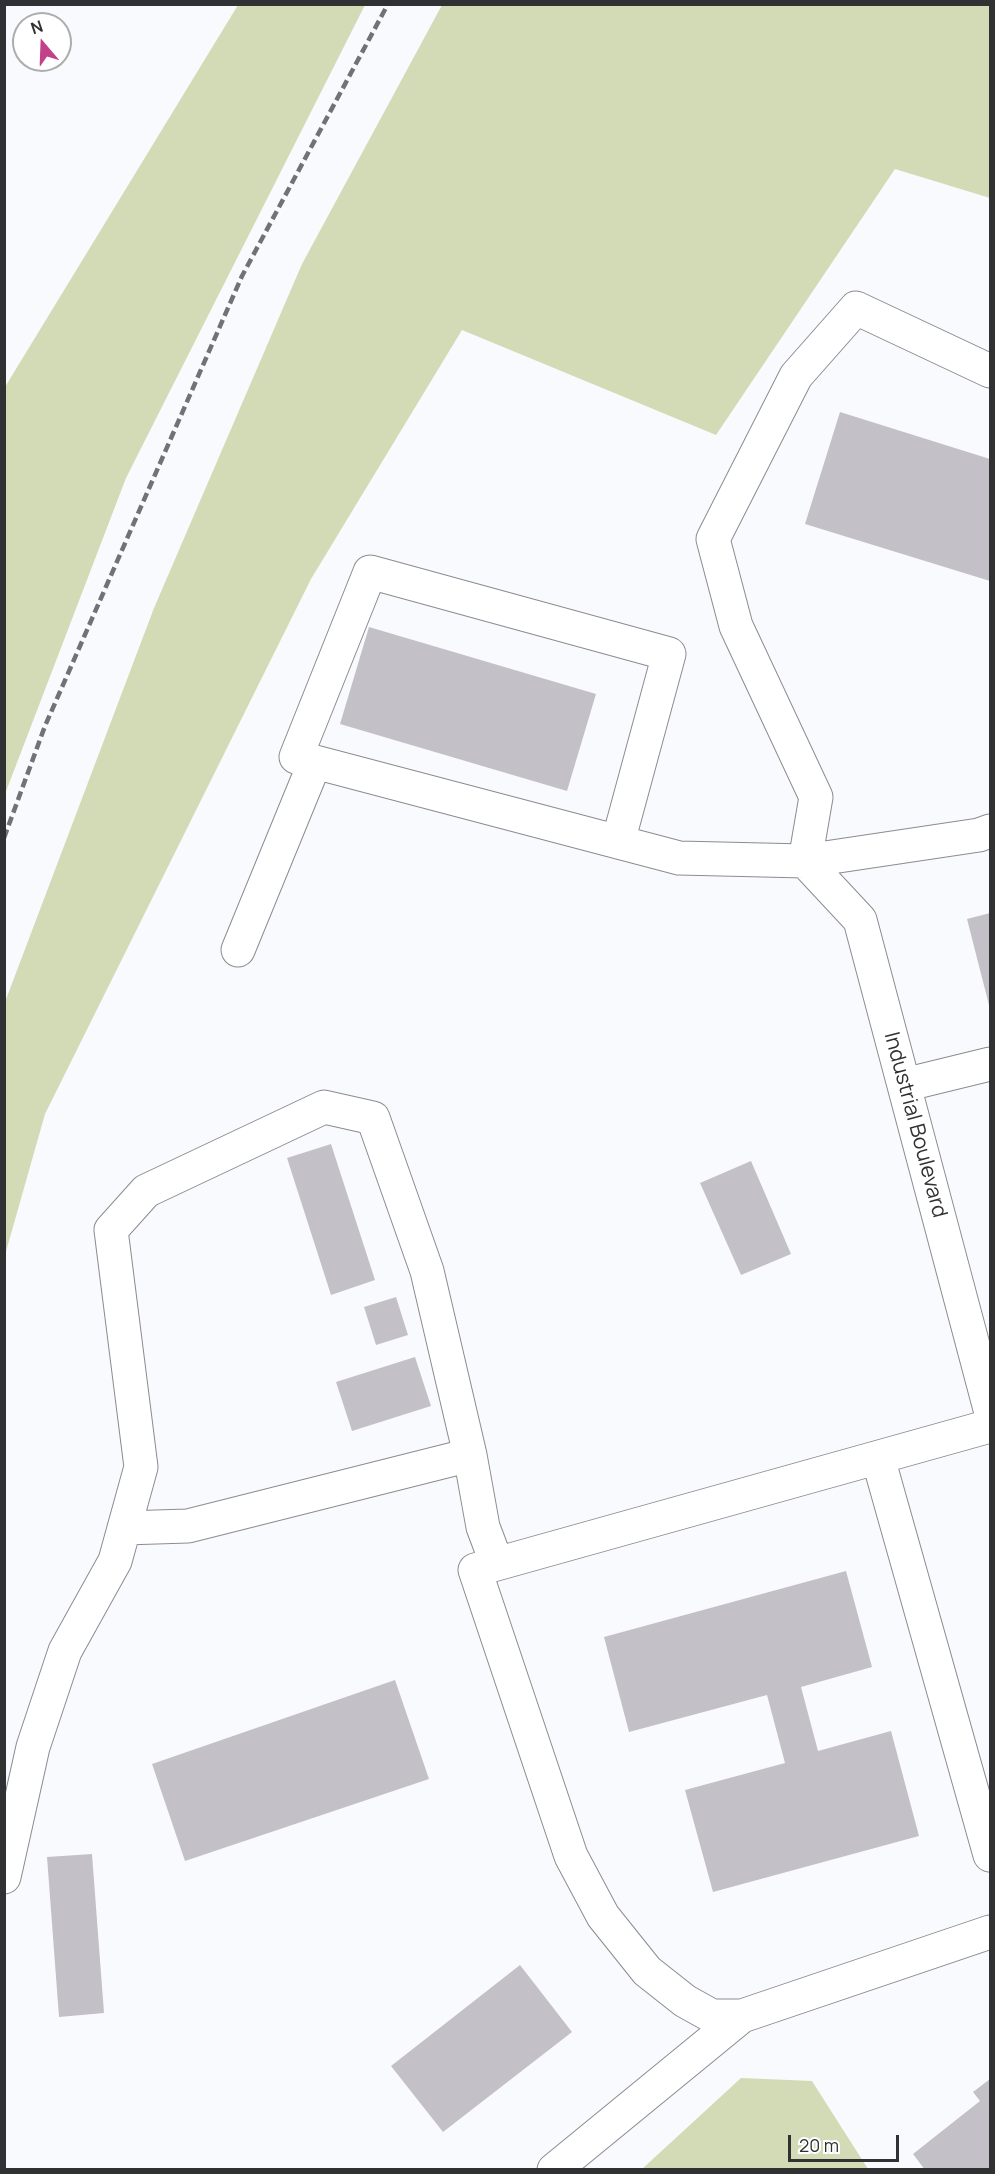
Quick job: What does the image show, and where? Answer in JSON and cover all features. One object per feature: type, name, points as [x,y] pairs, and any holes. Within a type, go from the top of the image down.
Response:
[{"type":"street","points":[[805,861],[816,797],[736,626],[713,539],[796,376],[856,308],[990,371]]},
{"type":"street","points":[[618,842],[669,654],[370,572],[296,757],[618,842],[679,858],[805,861],[979,835],[990,831]]},
{"type":"street","points":[[238,950],[315,762]]},
{"type":"street","name":"Industrial Boulevard","points":[[805,861],[860,920],[904,1085],[980,1328],[990,1409]]},
{"type":"street","points":[[904,1085],[990,1064]]},
{"type":"street","points":[[4,1877],[33,1747],[65,1651],[115,1561],[141,1467],[111,1230],[146,1191],[324,1107],[374,1118],[427,1271],[470,1455],[483,1527],[497,1564]]},
{"type":"street","points":[[990,1426],[475,1570],[572,1856],[603,1916],[647,1971],[685,2001],[712,2016],[742,2016],[990,1932]]},
{"type":"street","points":[[124,1527],[188,1526],[470,1455]]},
{"type":"street","points":[[878,1458],[990,1855]]},
{"type":"street","points":[[554,2169],[742,2016]]},
{"type":"green space","points":[[238,5],[365,5],[126,478],[5,794],[5,387]]},
{"type":"green space","points":[[442,5],[990,5],[990,198],[895,169],[716,435],[462,330],[311,579],[45,1114],[5,1255],[5,1002],[154,608],[302,264]]},
{"type":"green space","points":[[741,2078],[812,2081],[868,2169],[642,2169]]},
{"type":"building","points":[[840,412],[990,459],[990,581],[805,524]]},
{"type":"building","points":[[369,627],[596,694],[567,791],[340,724]]},
{"type":"building","points":[[990,913],[990,1009],[967,919]]},
{"type":"building","points":[[331,1144],[375,1280],[331,1295],[287,1158]]},
{"type":"building","points":[[751,1161],[791,1254],[741,1275],[700,1183]]},
{"type":"building","points":[[396,1297],[408,1335],[376,1345],[364,1307]]},
{"type":"building","points":[[415,1357],[431,1406],[352,1431],[336,1382]]},
{"type":"building","points":[[846,1571],[872,1667],[801,1687],[818,1751],[891,1731],[919,1836],[713,1892],[685,1790],[785,1763],[767,1695],[629,1732],[604,1637]]},
{"type":"building","points":[[395,1680],[429,1779],[185,1861],[152,1764]]},
{"type":"building","points":[[92,1854],[104,2013],[59,2017],[47,1857]]},
{"type":"building","points":[[520,1965],[572,2032],[443,2132],[391,2066]]},
{"type":"building","points":[[990,2079],[990,2170],[925,2170],[913,2154],[980,2101],[973,2092]]},
{"type":"railway","points":[[4,838],[45,726],[242,276],[388,4]]}]
